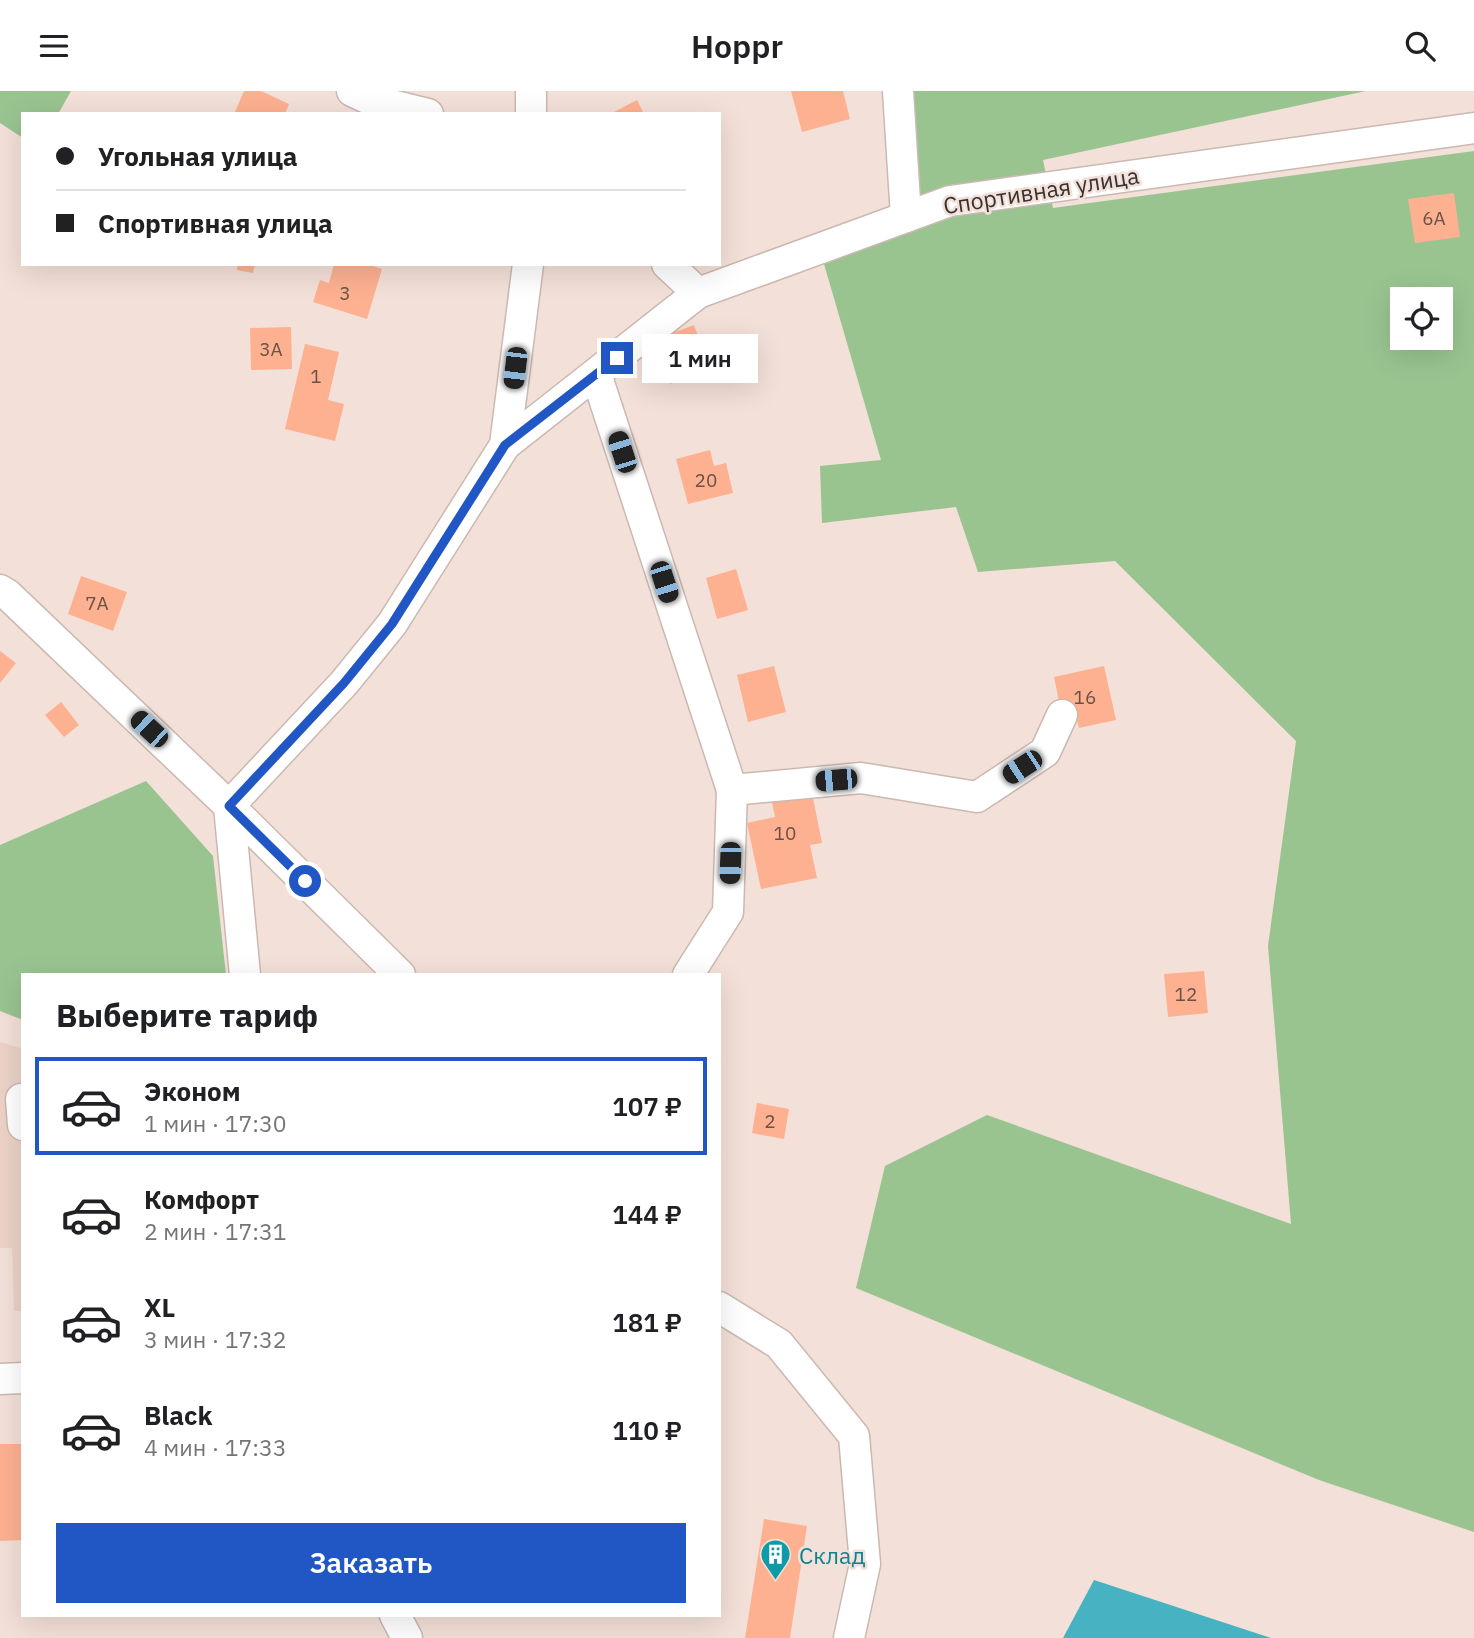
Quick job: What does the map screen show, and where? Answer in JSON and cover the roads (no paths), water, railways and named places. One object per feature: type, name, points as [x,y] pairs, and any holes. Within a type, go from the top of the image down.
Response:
[{"type":"street","points":[[352,91],[371,100],[420,112]]},
{"type":"street","points":[[531,91],[531,112]]},
{"type":"street","points":[[898,91],[906,217]]},
{"type":"street","name":"Спортивная улица","points":[[505,445],[698,293],[950,201],[1474,128]]},
{"type":"street","points":[[245,973],[229,806],[344,683],[392,624],[505,445],[528,266]]},
{"type":"street","points":[[669,266],[698,293]]},
{"type":"street","points":[[596,374],[732,790],[728,912],[689,973]]},
{"type":"street","points":[[0,590],[229,806],[398,973]]},
{"type":"street","points":[[732,790],[862,778],[977,797],[1045,752],[1062,715]]},
{"type":"street","points":[[721,1308],[779,1344],[854,1436],[865,1564],[849,1638]]},
{"type":"street","points":[[0,1379],[21,1378]]},
{"type":"street","points":[[397,1617],[407,1638]]},
{"type":"water","points":[[1094,1580],[1271,1638],[1063,1638]]},
{"type":"place","name":"Склад","points":[[776,1582]]}]
